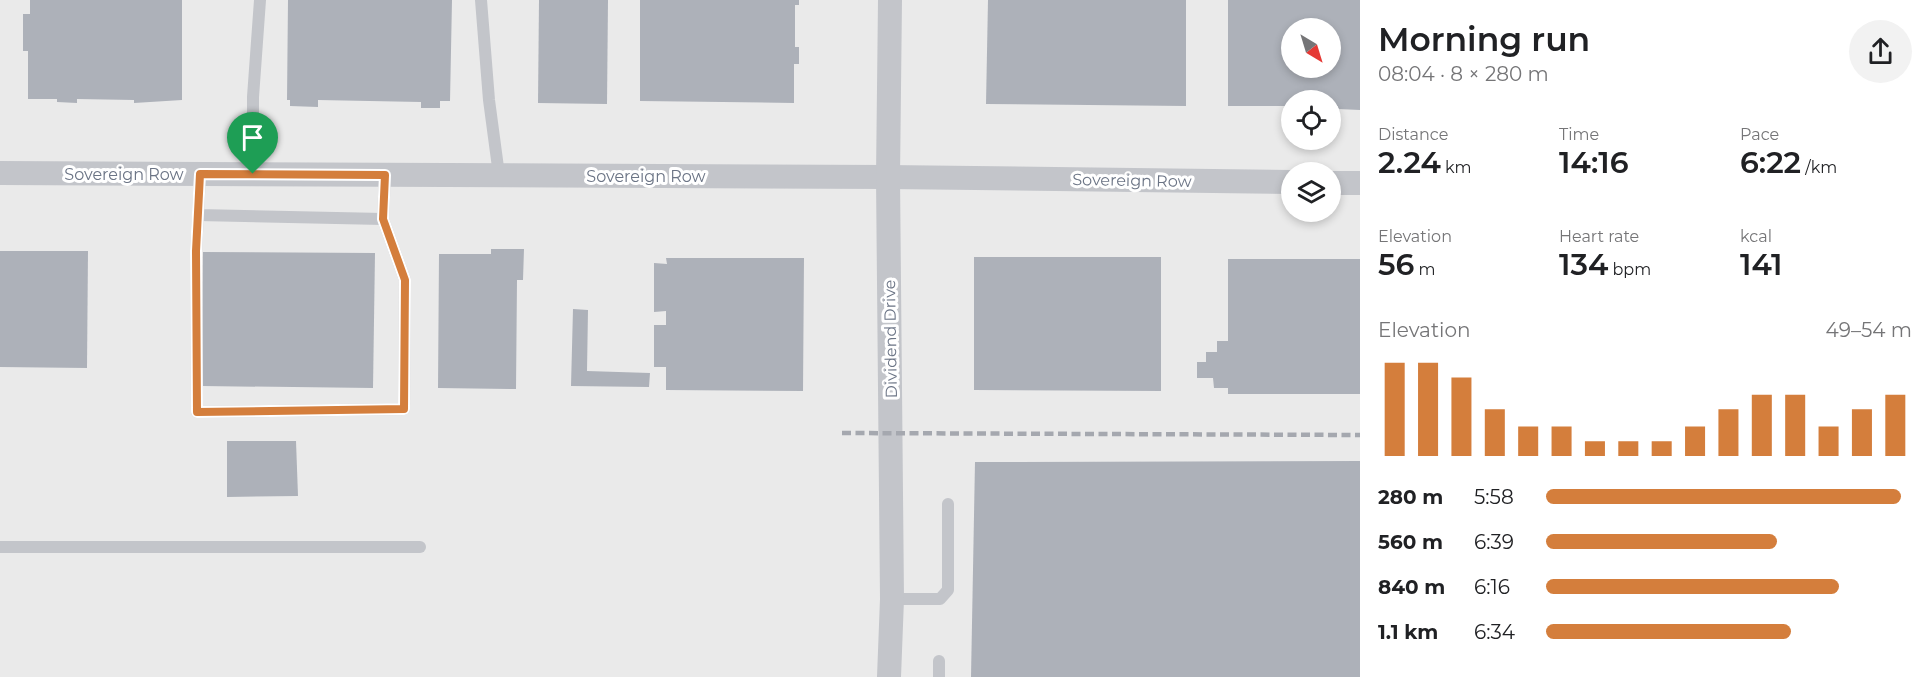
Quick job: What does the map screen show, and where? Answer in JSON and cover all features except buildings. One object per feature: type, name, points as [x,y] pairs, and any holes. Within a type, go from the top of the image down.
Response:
[{"type":"street","name":"Dividend Drive","points":[[889,677],[892,599],[888,177],[890,0]]},
{"type":"street","name":"Sovereign Row","points":[[0,173],[888,177],[1281,182]]},
{"type":"street","points":[[1341,183],[1360,183]]},
{"type":"lane","points":[[253,174],[253,97],[260,0]]},
{"type":"lane","points":[[481,0],[489,100],[499,175]]},
{"type":"lane","points":[[200,174],[196,251],[197,412],[404,409],[405,280],[383,219],[385,175]]},
{"type":"lane","points":[[198,215],[383,219]]},
{"type":"lane","points":[[892,599],[940,599],[948,590],[948,504]]},
{"type":"lane","points":[[0,547],[420,547]]},
{"type":"lane","points":[[939,661],[939,677]]},
{"type":"shaded area","points":[[0,0],[1360,0],[1360,677],[0,677]]},
{"type":"railway","points":[[842,433],[1360,435]]},
{"type":"route","points":[[200,174],[253,174],[385,175],[383,219],[405,280],[404,409],[197,412],[196,251],[200,174]]}]
